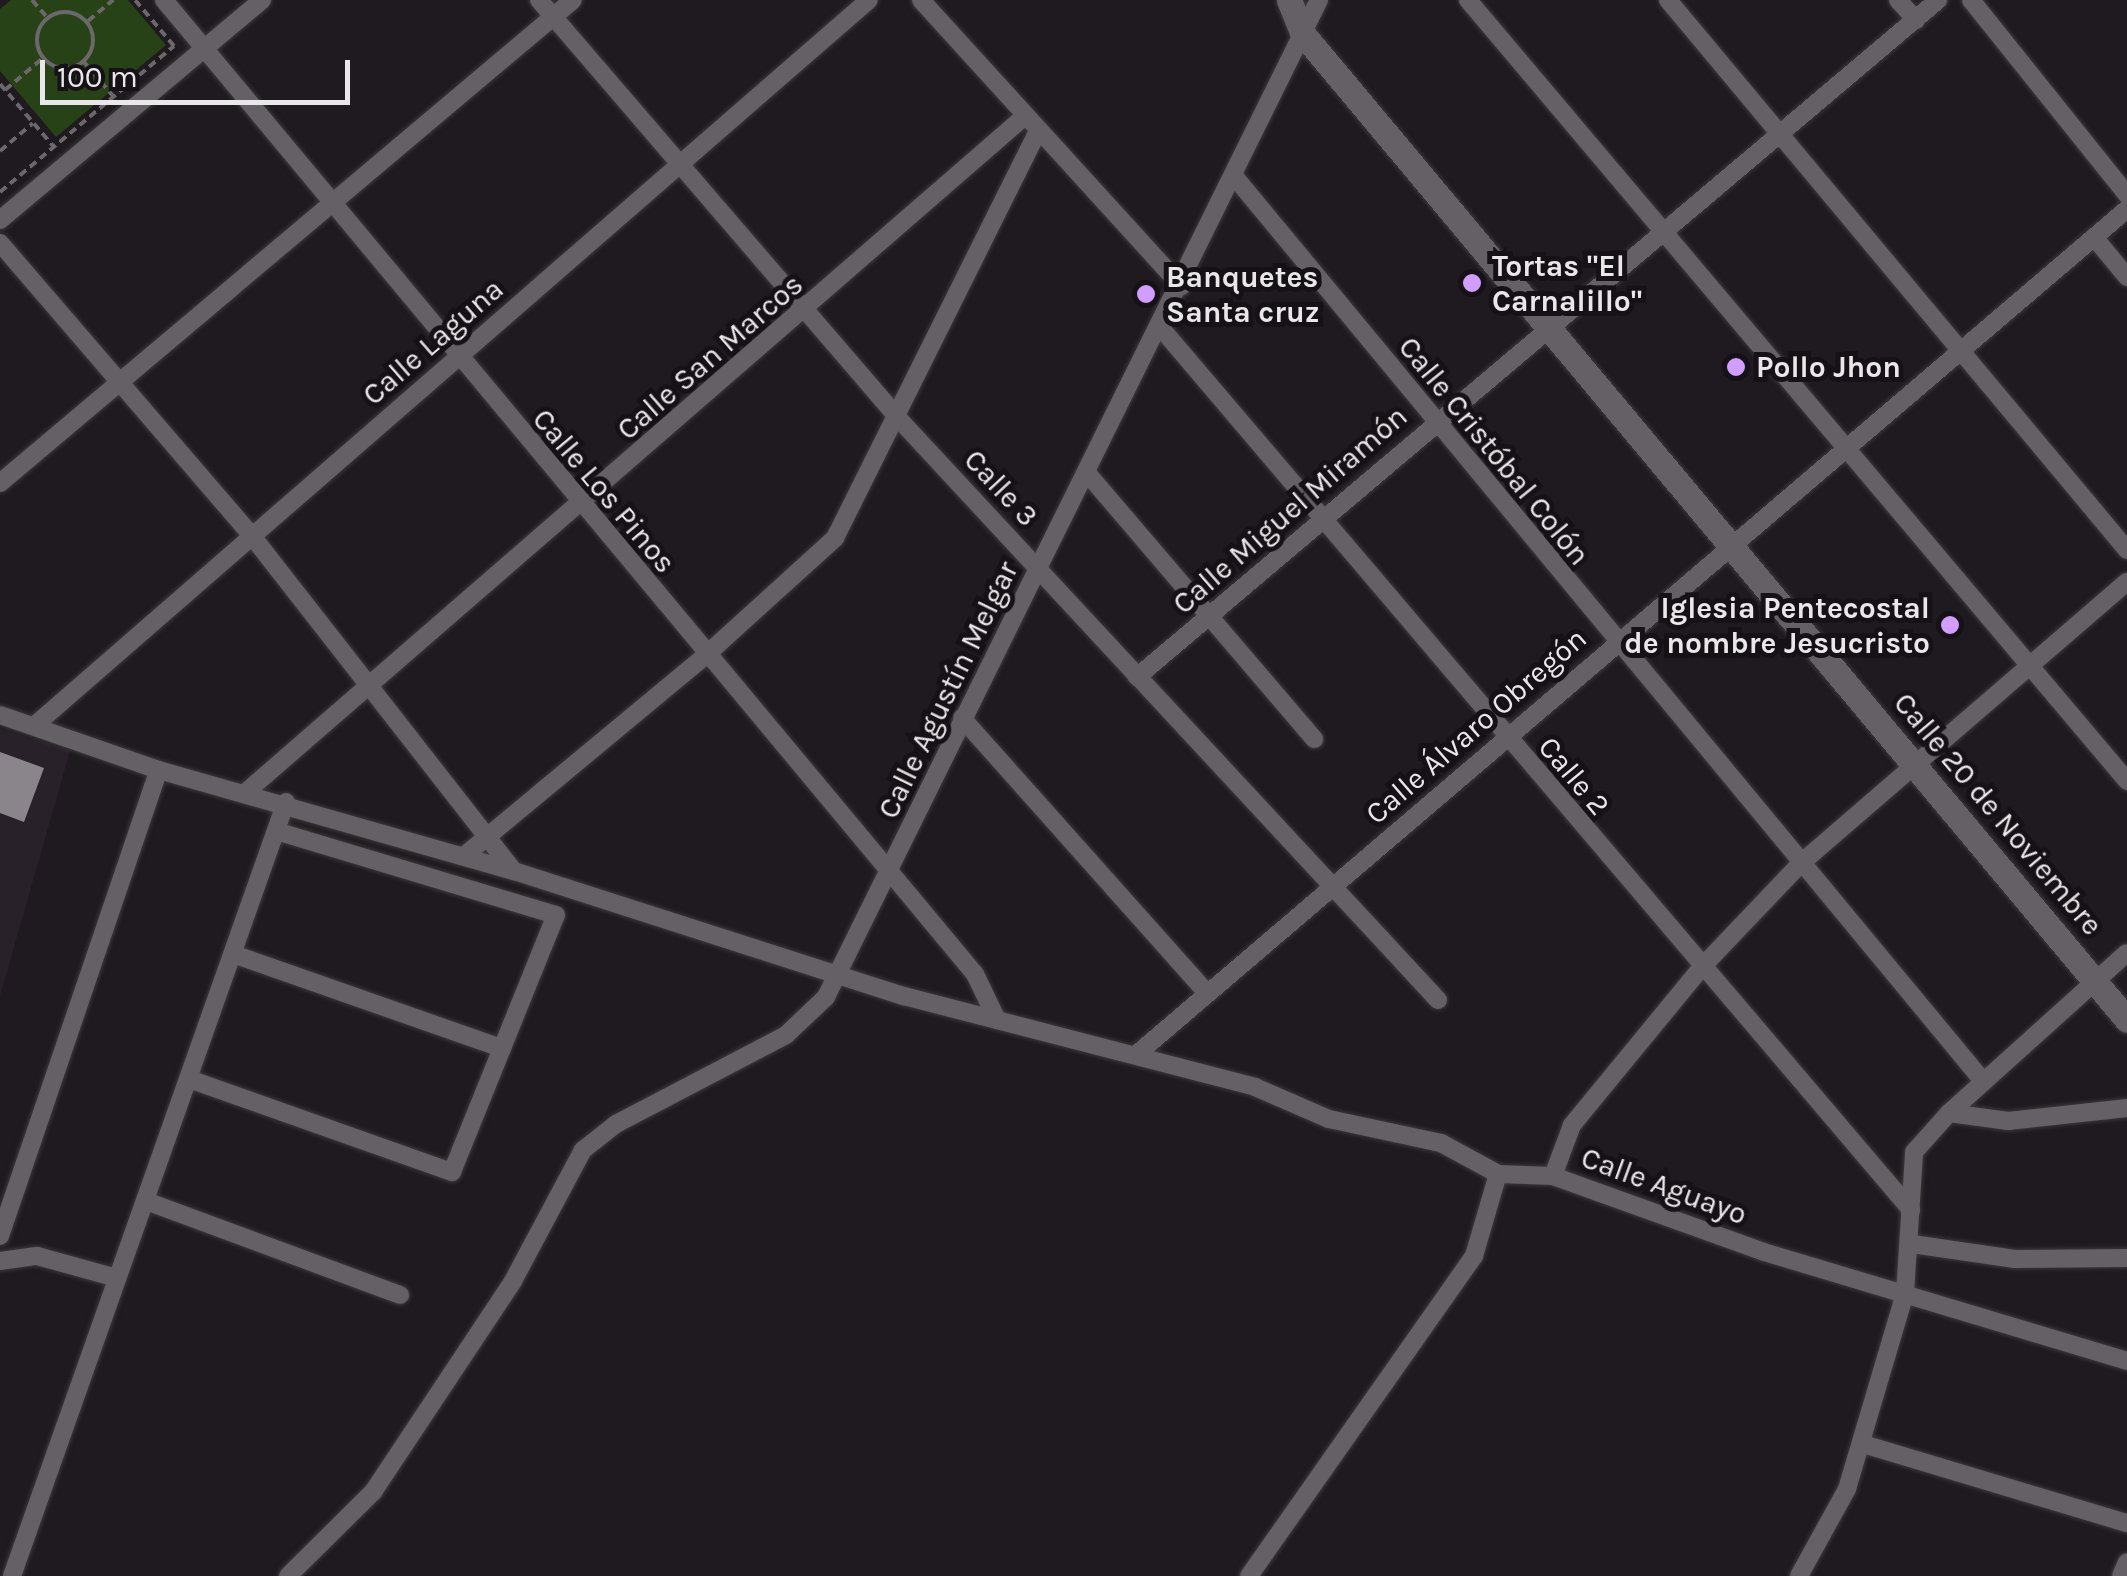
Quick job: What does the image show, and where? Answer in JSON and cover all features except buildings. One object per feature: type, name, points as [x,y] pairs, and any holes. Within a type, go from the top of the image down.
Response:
[{"type":"street","name":"Calle Los Pinos","points":[[164,0],[705,656],[890,872],[978,980],[997,1020]]},
{"type":"street","points":[[0,220],[262,0]]},
{"type":"street","name":"Calle 3","points":[[539,0],[898,418],[1438,1000]]},
{"type":"street","points":[[0,483],[573,0]]},
{"type":"street","name":"Calle Laguna","points":[[34,726],[869,0]]},
{"type":"street","points":[[920,0],[1181,286]]},
{"type":"street","name":"Calle 20 de Noviembre","points":[[1289,0],[1303,34],[2127,1020]]},
{"type":"street","name":"Calle Agustín Melgar","points":[[288,1576],[373,1492],[513,1281],[583,1150],[616,1124],[786,1035],[809,1017],[840,973],[962,718],[1161,328],[1319,0]]},
{"type":"street","points":[[1668,0],[2127,550]]},
{"type":"street","points":[[1898,0],[1916,20]]},
{"type":"street","name":"Calle Miguel Miramón","points":[[1137,677],[1777,132],[1938,0]]},
{"type":"street","points":[[1971,0],[2127,195]]},
{"type":"street","points":[[1479,4],[1662,230],[2127,781]]},
{"type":"street","points":[[464,856],[705,656],[835,538],[898,418],[1032,123]]},
{"type":"street","name":"Calle San Marcos","points":[[246,792],[806,310],[1032,123]]},
{"type":"street","name":"Calle Cristóbal Colón","points":[[1234,176],[1615,643],[1983,1081]]},
{"type":"street","name":"Calle Álvaro Obregón","points":[[1137,1054],[2127,208]]},
{"type":"street","points":[[2094,237],[2127,277]]},
{"type":"street","points":[[0,243],[252,536],[514,871]]},
{"type":"street","name":"Calle 2","points":[[1161,328],[1700,968],[1912,1210]]},
{"type":"street","points":[[1087,473],[1314,740]]},
{"type":"street","points":[[1553,1176],[1566,1135],[1700,968],[1800,864],[1912,762],[2127,582]]},
{"type":"street","name":"Calle Aguayo","points":[[4,712],[158,770],[286,802],[997,1020],[1266,1091],[1321,1117],[1441,1143],[1498,1174],[1553,1176],[1764,1252],[2127,1361]]},
{"type":"street","points":[[962,718],[1206,992]]},
{"type":"street","points":[[0,1236],[158,770]]},
{"type":"street","points":[[12,1576],[286,802]]},
{"type":"street","points":[[189,1079],[452,1172],[556,916],[276,831]]},
{"type":"street","points":[[1799,1576],[1833,1522],[1863,1444],[1904,1293],[1912,1244],[1914,1152],[1949,1112],[2127,953]]},
{"type":"street","points":[[233,954],[502,1048]]},
{"type":"street","points":[[1949,1112],[2008,1121],[2127,1108]]},
{"type":"street","points":[[1249,1576],[1474,1256],[1498,1174]]},
{"type":"street","points":[[146,1201],[400,1295]]},
{"type":"street","points":[[1912,1244],[2015,1258],[2127,1258]]},
{"type":"street","points":[[0,1261],[37,1256],[118,1278]]},
{"type":"street","points":[[1863,1444],[2127,1523]]},
{"type":"street","points":[[2121,1576],[2127,1562]]},
{"type":"path","points":[[32,0],[47,18]]},
{"type":"path","points":[[88,21],[113,0]]},
{"type":"path","points":[[0,192],[174,46],[135,0]]},
{"type":"path","points":[[64,11],[88,21],[94,38],[84,62],[58,68],[43,58],[38,32],[47,18],[64,11]]},
{"type":"path","points":[[5,90],[43,58]]},
{"type":"path","points":[[84,62],[114,97]]},
{"type":"path","points":[[0,84],[54,147]]},
{"type":"path","points":[[0,151],[33,123]]},
{"type":"shaded area","points":[[0,729],[70,751],[0,996]]},
{"type":"green space","points":[[11,0],[128,0],[166,45],[56,137],[0,71],[0,9]]},
{"type":"place","name":"Tortas \"El Carnalillo\"","points":[[1472,283]]},
{"type":"place","name":"Banquetes Santa cruz","points":[[1146,294]]},
{"type":"place","name":"Pollo Jhon","points":[[1736,367]]},
{"type":"place","name":"Iglesia Pentecostal de nombre Jesucristo","points":[[1950,625]]}]
